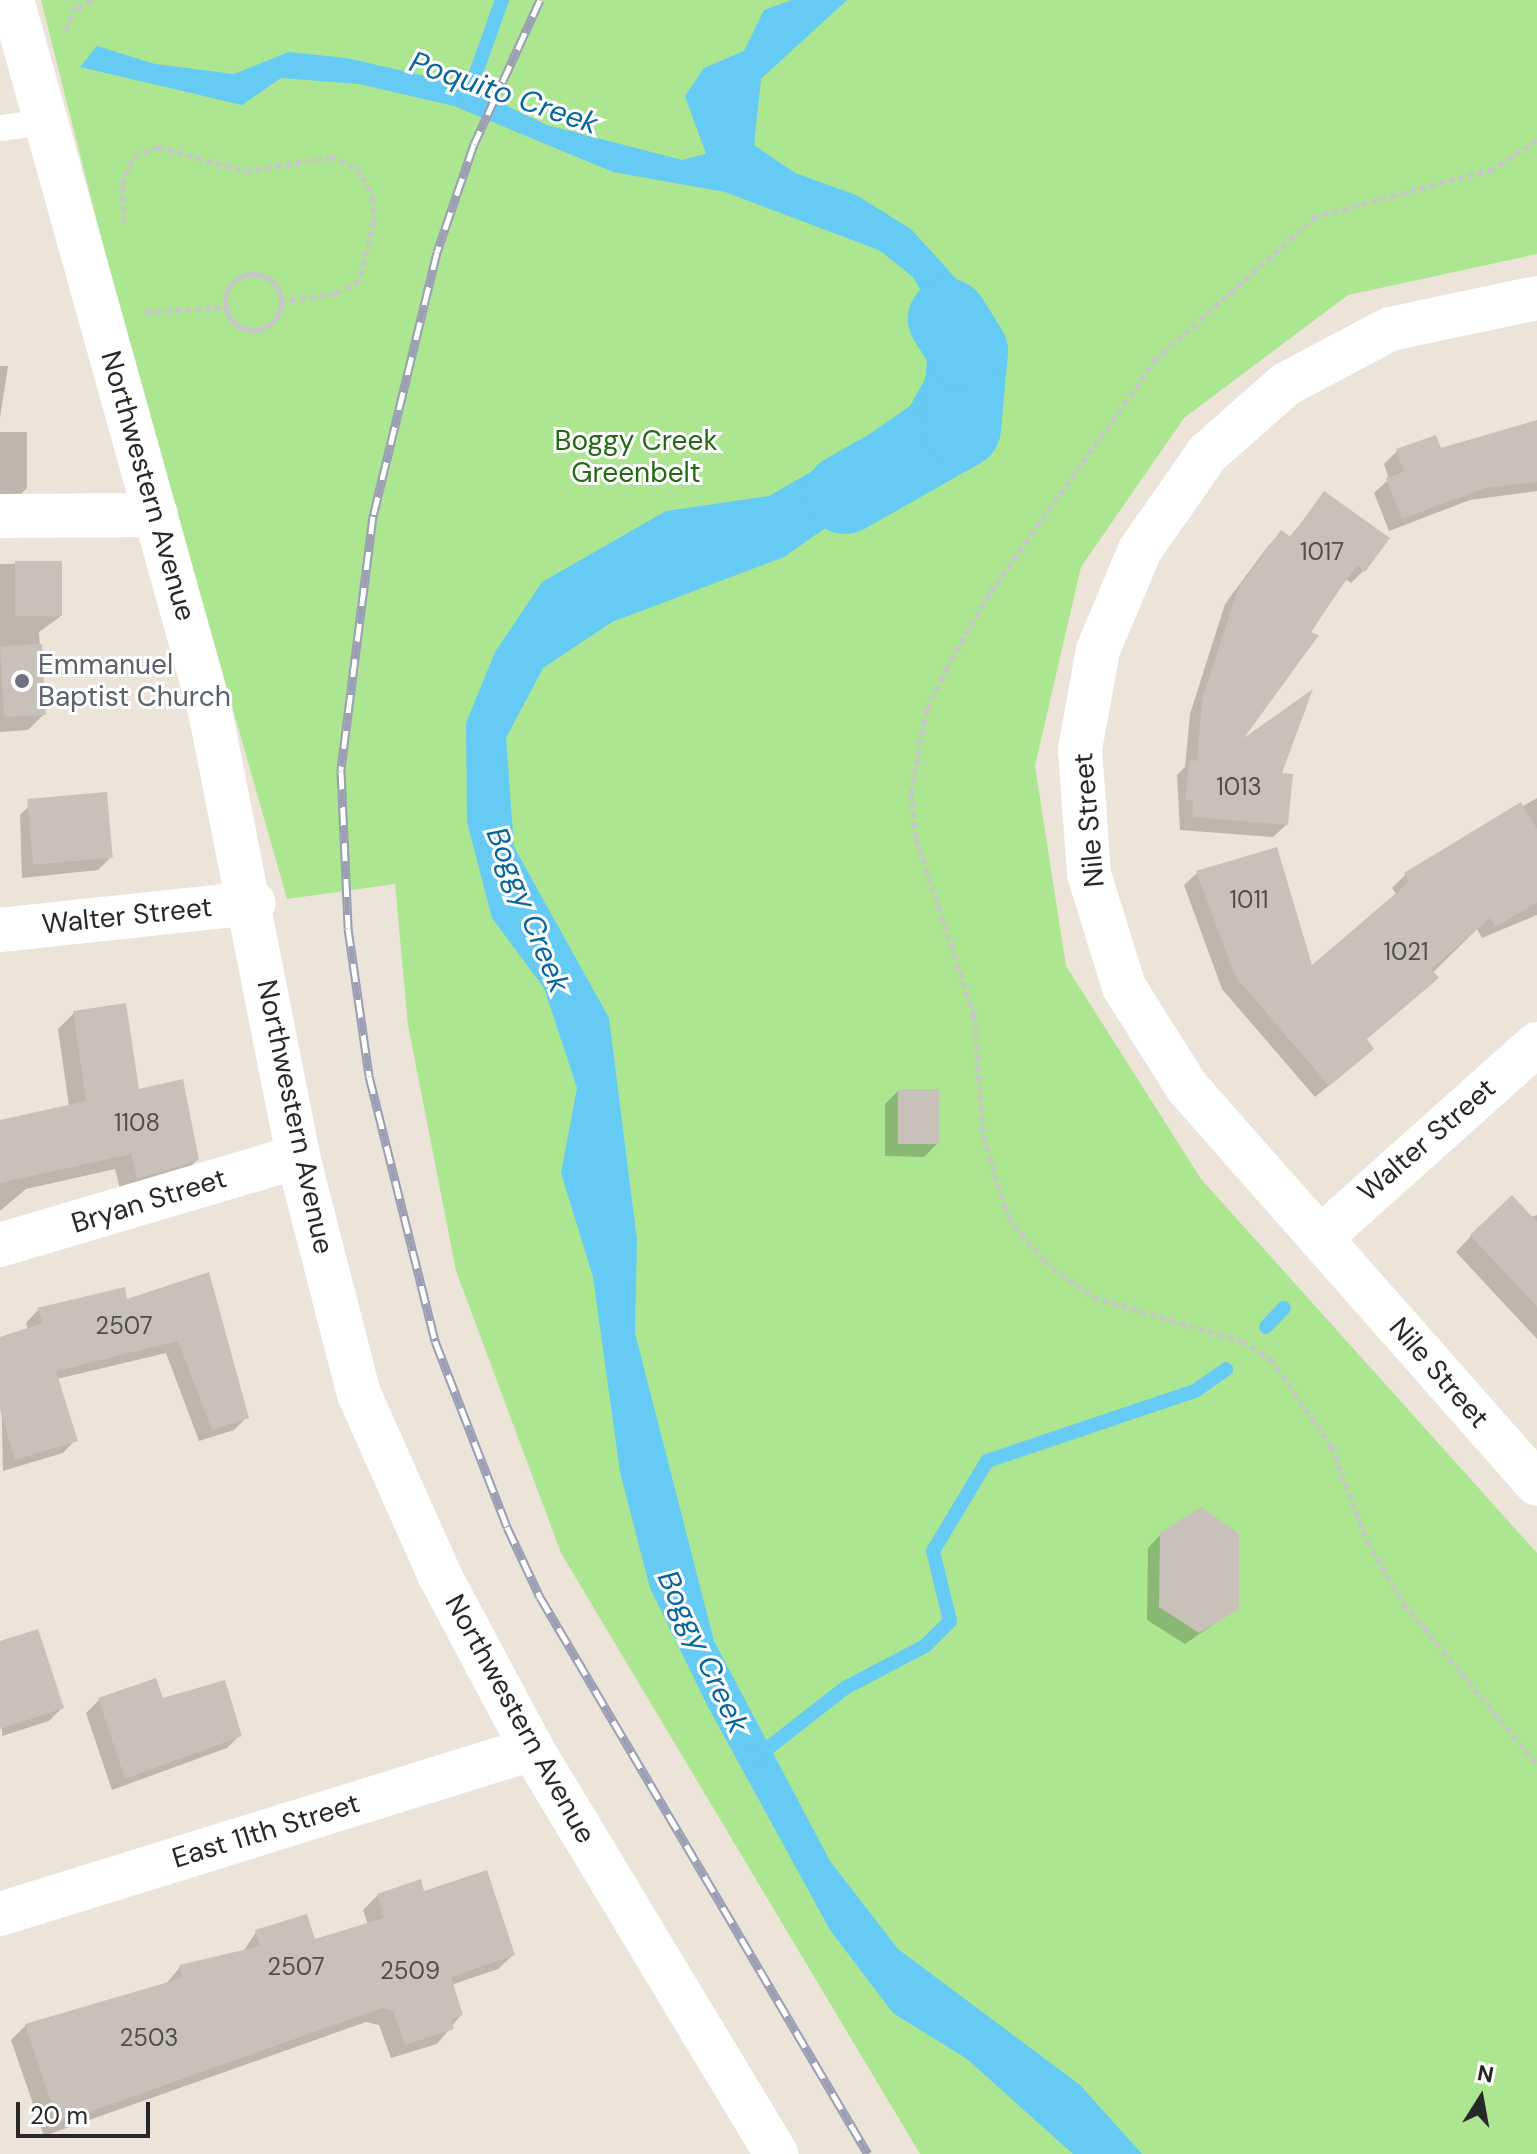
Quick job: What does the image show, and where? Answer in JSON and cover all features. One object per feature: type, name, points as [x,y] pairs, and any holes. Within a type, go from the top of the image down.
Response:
[{"type":"street","name":"Northwestern Avenue","points":[[12,0],[156,515],[254,903],[298,1157],[359,1394],[440,1576],[532,1749],[776,2154]]},
{"type":"street","name":"Nile Street","points":[[1537,298],[1390,329],[1286,384],[1207,454],[1140,550],[1098,650],[1080,749],[1086,843],[1124,987],[1187,1087],[1537,1484]]},
{"type":"street","points":[[0,516],[156,515]]},
{"type":"street","name":"Walter Street","points":[[0,930],[254,903]]},
{"type":"street","name":"Walter Street","points":[[1320,1238],[1537,1044]]},
{"type":"street","name":"Bryan Street","points":[[0,1245],[298,1157]]},
{"type":"street","name":"East 11th Street","points":[[0,1914],[532,1749]]},
{"type":"lane","points":[[0,128],[46,122]]},
{"type":"path","points":[[56,34],[72,27],[78,0]]},
{"type":"path","points":[[77,9],[92,0]]},
{"type":"path","points":[[1537,140],[1493,169],[1316,216],[1156,359],[989,594],[947,667],[927,709],[911,792],[916,839],[974,1015],[983,1136],[1008,1217],[1044,1261],[1093,1297],[1242,1341],[1271,1359],[1331,1446],[1367,1541],[1404,1604],[1537,1764]]},
{"type":"path","points":[[124,227],[122,184],[134,156],[158,147],[246,171],[330,157],[357,168],[373,197],[374,221],[359,281],[335,293],[281,302]]},
{"type":"path","points":[[248,274],[274,284],[281,302],[274,320],[258,330],[241,327],[225,307],[227,289],[248,274]]},
{"type":"path","points":[[144,298],[147,312]]},
{"type":"path","points":[[100,317],[225,307]]},
{"type":"green space","name":"Boggy Creek Greenbelt","points":[[41,0],[1537,0],[1537,254],[1348,295],[1184,418],[1081,567],[1035,766],[1066,966],[1201,1179],[1537,1553],[1537,2154],[920,2154],[561,1553],[456,1271],[408,1025],[395,884],[287,899],[120,313]]},
{"type":"water","points":[[792,0],[847,0],[761,79],[754,145],[795,173],[856,195],[911,229],[960,283],[990,364],[977,408],[891,482],[784,557],[612,622],[543,668],[506,738],[514,847],[609,1018],[637,1240],[635,1333],[714,1641],[830,1861],[898,1949],[1080,2085],[1142,2154],[1073,2154],[967,2059],[893,2013],[830,1930],[707,1705],[650,1588],[620,1472],[593,1277],[561,1173],[577,1088],[544,988],[492,918],[467,822],[466,723],[495,652],[542,582],[666,511],[769,496],[835,458],[910,406],[948,338],[913,277],[879,250],[725,192],[613,172],[454,106],[359,84],[281,78],[242,105],[80,67],[97,46],[155,64],[234,74],[289,52],[346,58],[461,84],[547,125],[682,160],[706,154],[685,96],[704,68],[744,51],[764,10]]},
{"type":"building","points":[[1537,420],[1537,482],[1485,488],[1402,519],[1386,478],[1404,472],[1396,449],[1436,435],[1441,448]]},
{"type":"building","points":[[1324,491],[1390,538],[1365,572],[1357,565],[1310,632],[1319,635],[1244,738],[1313,689],[1282,773],[1293,774],[1288,825],[1192,817],[1193,801],[1185,800],[1189,760],[1197,761],[1202,699],[1238,589],[1281,530],[1291,537]]},
{"type":"building","points":[[15,561],[62,561],[62,616],[15,616]]},
{"type":"building","name":"Emmanuel Baptist Church","points":[[42,644],[46,715],[4,717],[0,646]]},
{"type":"building","points":[[107,792],[113,858],[33,865],[27,799]]},
{"type":"building","points":[[1521,802],[1537,829],[1537,902],[1496,927],[1490,918],[1431,969],[1439,978],[1367,1039],[1374,1049],[1329,1086],[1235,976],[1196,871],[1277,847],[1312,965],[1409,882],[1404,873]]},
{"type":"building","points":[[126,1003],[139,1089],[183,1079],[199,1160],[137,1179],[131,1154],[0,1183],[0,1120],[86,1101],[73,1011]]},
{"type":"building","points":[[898,1089],[939,1089],[939,1144],[898,1144]]},
{"type":"building","points":[[1512,1195],[1537,1222],[1537,1307],[1470,1235]]},
{"type":"building","points":[[209,1272],[249,1418],[212,1430],[178,1341],[56,1371],[78,1441],[15,1460],[0,1409],[0,1337],[43,1323],[37,1308],[125,1287],[127,1299]]},
{"type":"building","points":[[1201,1507],[1239,1534],[1239,1609],[1199,1633],[1159,1607],[1160,1533]]},
{"type":"building","points":[[38,1629],[64,1708],[0,1729],[0,1641]]},
{"type":"building","points":[[156,1678],[163,1698],[225,1680],[242,1736],[125,1779],[98,1698]]},
{"type":"building","points":[[487,1870],[515,1955],[451,1977],[463,2015],[451,2019],[454,2029],[405,2045],[393,2011],[382,2008],[58,2123],[25,2024],[182,1978],[179,1965],[260,1946],[255,1930],[307,1914],[315,1939],[384,1918],[377,1894],[421,1879],[424,1891]]},
{"type":"waterway","name":"Poquito Creek","points":[[466,101],[502,0]]},
{"type":"waterway","name":"Boggy Creek","points":[[845,494],[961,428],[968,351],[948,319]]},
{"type":"waterway","points":[[1266,1327],[1284,1308]]},
{"type":"waterway","points":[[754,1759],[845,1688],[925,1646],[950,1621],[933,1551],[987,1461],[1195,1391],[1226,1369]]},
{"type":"railway","points":[[540,0],[474,144],[437,252],[373,516],[341,771],[348,928],[369,1076],[435,1341],[507,1527],[540,1597],[868,2154]]},
{"type":"place","name":"Emmanuel Baptist Church","points":[[22,681]]}]
